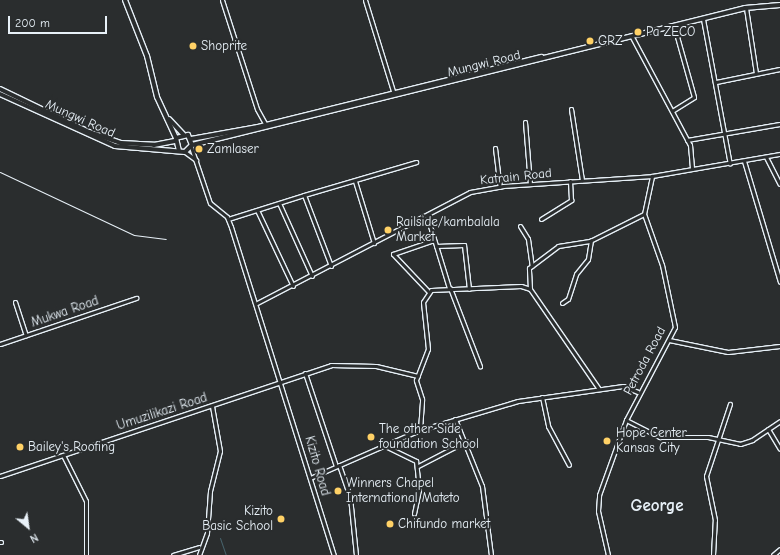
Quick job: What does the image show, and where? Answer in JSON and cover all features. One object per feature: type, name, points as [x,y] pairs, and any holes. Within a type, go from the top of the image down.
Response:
[{"type":"main road","points":[[125,0],[175,140],[179,150],[185,152],[192,146],[191,139],[183,134],[167,117]]},
{"type":"main road","name":"Mungwi Road","points":[[191,139],[266,125],[394,95],[746,8],[780,4]]},
{"type":"main road","name":"Mungwi Road","points":[[192,146],[738,8],[780,4]]},
{"type":"main road","name":"Mungwi Road","points":[[0,89],[36,109],[115,146],[179,150]]},
{"type":"main road","name":"Mungwi Road","points":[[0,94],[121,143],[154,145],[175,140]]},
{"type":"main road","points":[[175,140],[183,134]]},
{"type":"street","points":[[222,0],[257,109],[266,125]]},
{"type":"street","points":[[365,0],[394,95]]},
{"type":"street","points":[[746,8],[756,73]]},
{"type":"street","points":[[703,19],[726,131],[730,164]]},
{"type":"street","points":[[672,112],[694,98],[674,26]]},
{"type":"street","points":[[632,37],[687,140],[692,169]]},
{"type":"street","points":[[716,82],[780,69]]},
{"type":"street","points":[[571,109],[582,180]]},
{"type":"street","points":[[525,122],[530,184]]},
{"type":"street","points":[[687,140],[726,131],[780,124]]},
{"type":"street","points":[[192,146],[210,203],[228,219],[416,162]]},
{"type":"street","points":[[495,148],[500,187]]},
{"type":"street","points":[[185,152],[197,161]]},
{"type":"street","name":"Katrain Road","points":[[256,303],[374,244],[427,216],[466,193],[500,187],[530,184],[652,176],[730,164],[780,154]]},
{"type":"street","points":[[766,157],[780,184]]},
{"type":"street","points":[[744,161],[780,282]]},
{"type":"street","name":"Petroda Road","points":[[608,555],[598,500],[626,420],[638,392],[669,340],[675,326],[674,307],[644,214],[652,176]]},
{"type":"street","points":[[354,181],[374,244]]},
{"type":"street","points":[[541,219],[571,200],[570,181]]},
{"type":"street","points":[[304,195],[331,266]]},
{"type":"street","points":[[279,203],[312,276]]},
{"type":"street","points":[[257,210],[292,286]]},
{"type":"street","points":[[599,389],[530,289],[527,273],[532,266],[558,246],[591,240],[644,214]]},
{"type":"street","points":[[427,216],[450,288],[480,366]]},
{"type":"street","name":"Kizito Road","points":[[228,219],[282,383],[334,555]]},
{"type":"street","points":[[520,226],[532,253],[532,266]]},
{"type":"street","points":[[428,291],[393,254],[434,240]]},
{"type":"street","points":[[562,303],[568,299],[575,277],[588,259],[591,240]]},
{"type":"street","points":[[436,246],[464,245],[469,289]]},
{"type":"street","points":[[428,291],[450,288],[530,289]]},
{"type":"street","points":[[420,430],[422,399],[416,382],[428,349],[423,302],[428,291]]},
{"type":"street","name":"Mukwa Road","points":[[0,344],[136,298]]},
{"type":"street","points":[[15,302],[26,335]]},
{"type":"street","points":[[669,340],[728,352],[780,346]]},
{"type":"street","name":"Umuzilikazi Road","points":[[0,476],[282,383],[305,373],[331,365],[376,366],[418,376]]},
{"type":"street","points":[[305,373],[337,466],[350,497],[356,555]]},
{"type":"street","points":[[310,478],[383,445],[420,430],[455,419],[542,397],[623,386],[638,392]]},
{"type":"street","points":[[542,397],[548,426],[569,465]]},
{"type":"street","points":[[713,555],[715,520],[706,476],[717,438],[730,404]]},
{"type":"street","points":[[199,555],[199,548],[207,537],[210,491],[220,451],[212,406]]},
{"type":"street","points":[[455,419],[466,441],[486,501],[491,555]]},
{"type":"street","points":[[626,420],[660,437],[717,438],[746,443],[780,421]]},
{"type":"street","points":[[768,428],[780,449]]},
{"type":"street","points":[[418,466],[466,441]]},
{"type":"street","points":[[383,445],[412,457],[418,466],[419,490],[414,514]]},
{"type":"street","points":[[63,455],[86,501],[86,555]]},
{"type":"street","points":[[173,555],[199,548]]},
{"type":"street","points":[[773,555],[780,550]]},
{"type":"waterway","points":[[220,538],[226,555]]},
{"type":"railway","points":[[0,172],[134,235],[166,239]]},
{"type":"place","name":"Pa ZECO","points":[[638,32]]},
{"type":"place","name":"GRZ","points":[[590,41]]},
{"type":"place","name":"Shoprite","points":[[193,46]]},
{"type":"place","name":"Zamlaser","points":[[199,149]]},
{"type":"place","name":"Railside/kambalala Market","points":[[388,230]]},
{"type":"place","name":"The other Side foundation School","points":[[371,437]]},
{"type":"place","name":"Hope Center Kansas City","points":[[607,441]]},
{"type":"place","name":"Bailey's Roofing","points":[[20,447]]},
{"type":"place","name":"Winners Chapel International Mateto","points":[[338,491]]},
{"type":"place","name":"Kizito Basic School","points":[[281,519]]},
{"type":"place","name":"Chifundo market","points":[[390,524]]},
{"type":"district","name":"George","points":[[657,506]]}]
